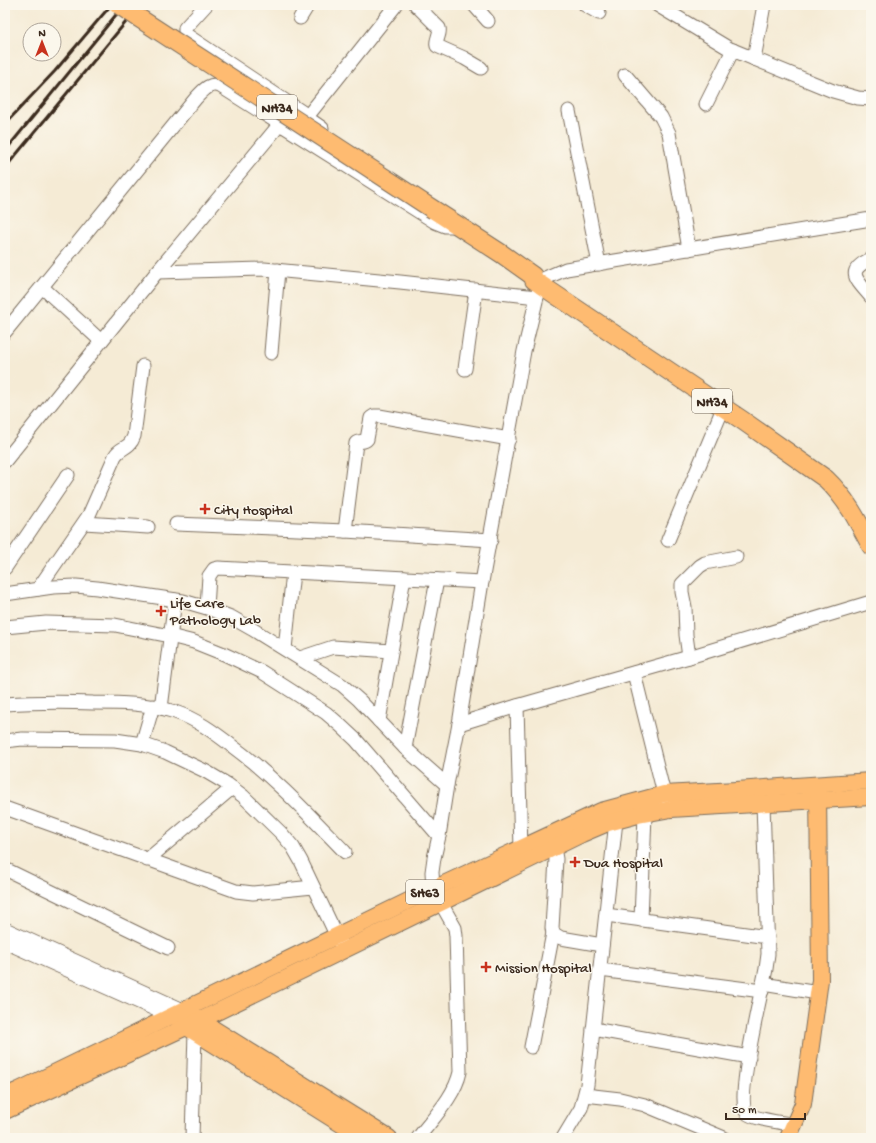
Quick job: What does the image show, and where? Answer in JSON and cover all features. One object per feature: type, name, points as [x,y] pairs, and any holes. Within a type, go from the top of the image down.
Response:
[{"type":"highway","name":"NH34","points":[[119,5],[502,254],[538,284],[840,478],[848,488],[871,527]]},
{"type":"highway","name":"NH34","points":[[725,405],[826,479],[848,504],[871,546]]},
{"type":"main road","name":"SH63","points":[[5,1111],[112,1053],[176,1013],[336,936],[436,896],[523,855],[550,842],[588,816],[644,814],[818,784],[871,781]]},
{"type":"main road","points":[[791,1131],[803,1104],[820,980],[818,784]]},
{"type":"main road","name":"SH63","points":[[614,814],[664,794],[737,798],[763,804],[871,797]]},
{"type":"main road","name":"SH63","points":[[5,1096],[112,1053],[194,1026],[343,950],[436,896]]},
{"type":"main road","points":[[176,1013],[363,1138]]},
{"type":"main road","points":[[194,1026],[389,1138]]},
{"type":"street","points":[[206,5],[185,28],[185,34],[308,116],[309,119],[447,209],[458,226]]},
{"type":"street","points":[[300,18],[308,5]]},
{"type":"street","points":[[308,116],[396,5]]},
{"type":"street","points":[[416,5],[439,28],[440,32],[436,42],[437,46],[464,58],[481,68]]},
{"type":"street","points":[[474,5],[488,21]]},
{"type":"street","points":[[585,5],[599,12]]},
{"type":"street","points":[[657,5],[733,50],[833,91],[858,98],[871,99]]},
{"type":"street","points":[[754,59],[764,5]]},
{"type":"street","points":[[706,104],[733,50]]},
{"type":"street","points":[[625,75],[661,117],[667,129],[689,249]]},
{"type":"street","points":[[5,332],[207,86],[212,84],[220,86],[435,222],[445,226],[458,226]]},
{"type":"street","points":[[569,111],[599,264]]},
{"type":"street","points":[[5,461],[157,272],[280,124]]},
{"type":"street","points":[[157,272],[256,269],[278,270],[476,290],[538,284],[566,269],[871,219]]},
{"type":"street","points":[[871,259],[860,264],[856,269],[856,275],[857,280],[871,297]]},
{"type":"street","points":[[271,353],[278,270]]},
{"type":"street","points":[[418,1138],[453,1092],[460,1072],[456,936],[454,928],[436,896],[432,872],[440,836],[447,785],[459,724],[482,582],[491,540],[524,352],[538,284]]},
{"type":"street","points":[[42,287],[101,341]]},
{"type":"street","points":[[465,369],[476,290]]},
{"type":"street","points":[[38,589],[92,510],[115,456],[120,450],[127,447],[131,443],[134,436],[143,366]]},
{"type":"street","points":[[668,540],[725,405]]},
{"type":"street","points":[[345,531],[356,443],[366,440],[368,437],[371,418],[374,416],[509,439]]},
{"type":"street","points":[[5,568],[68,475]]},
{"type":"street","points":[[84,523],[148,527]]},
{"type":"street","points":[[176,524],[345,531],[491,540]]},
{"type":"street","points":[[689,657],[682,584],[705,563],[736,557]]},
{"type":"street","points":[[208,608],[209,576],[214,569],[218,568],[482,582]]},
{"type":"street","points":[[286,650],[292,572]]},
{"type":"street","points":[[379,721],[404,578]]},
{"type":"street","points":[[404,748],[437,580]]},
{"type":"street","points":[[5,594],[38,589],[76,586],[97,588],[175,600],[208,608],[231,617],[342,685],[359,700],[404,748],[447,785]]},
{"type":"street","points":[[142,744],[157,707],[175,600]]},
{"type":"street","points":[[459,724],[871,602]]},
{"type":"street","points":[[5,628],[46,623],[115,626],[194,642],[262,672],[326,712],[356,740],[440,836]]},
{"type":"street","points":[[300,658],[333,647],[391,651]]},
{"type":"street","points":[[634,673],[664,794],[665,810]]},
{"type":"street","points":[[5,704],[38,702],[131,703],[157,707],[196,721],[252,760],[275,780],[345,852]]},
{"type":"street","points":[[517,706],[523,855]]},
{"type":"street","points":[[5,741],[22,739],[115,740],[142,744],[205,770],[243,796],[293,847],[343,950]]},
{"type":"street","points":[[147,860],[232,788]]},
{"type":"street","points":[[763,804],[768,937],[766,969],[749,1056],[745,1084],[744,1108],[746,1112],[753,1117],[791,1131]]},
{"type":"street","points":[[5,808],[227,889],[245,893],[253,893],[313,887]]},
{"type":"street","points":[[563,1138],[576,1119],[585,1095],[606,915],[614,814]]},
{"type":"street","points":[[641,920],[644,814]]},
{"type":"street","points":[[531,1047],[553,933],[552,928],[556,859],[550,842]]},
{"type":"street","points":[[5,869],[168,948]]},
{"type":"street","points":[[606,915],[768,937]]},
{"type":"street","points":[[5,929],[25,945],[176,1013]]},
{"type":"street","points":[[553,933],[561,938],[602,945]]},
{"type":"street","points":[[5,942],[25,945]]},
{"type":"street","points":[[600,970],[818,993]]},
{"type":"street","points":[[192,1138],[194,1026]]},
{"type":"street","points":[[593,1029],[749,1056]]},
{"type":"street","points":[[585,1095],[620,1099],[645,1105],[724,1138]]},
{"type":"railway","points":[[5,124],[55,71],[111,5]]},
{"type":"railway","points":[[5,151],[124,5]]},
{"type":"railway","points":[[5,168],[140,5]]},
{"type":"place","name":"City Hospital","points":[[205,509]]},
{"type":"place","name":"Life Care Pathology Lab","points":[[161,611]]},
{"type":"place","name":"Dua Hospital","points":[[575,862]]},
{"type":"place","name":"Mission Hospital","points":[[486,967]]}]
